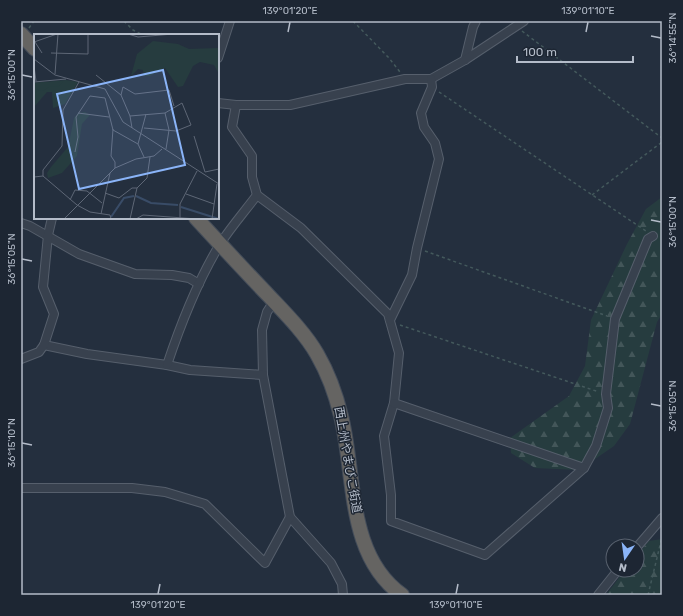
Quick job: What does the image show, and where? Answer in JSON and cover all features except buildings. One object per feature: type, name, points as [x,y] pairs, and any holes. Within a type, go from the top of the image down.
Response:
[{"type":"highway","points":[[21,34],[34,48]]},
{"type":"highway","name":"西上州やまびこ街道","points":[[197,219],[274,301],[317,353],[334,392],[342,417],[361,533],[369,554],[382,578],[402,595]]},
{"type":"street","points":[[219,55],[230,21]]},
{"type":"street","points":[[464,60],[476,21]]},
{"type":"street","points":[[390,320],[412,275],[417,248],[439,159],[435,144],[424,126],[421,113],[432,83],[524,21]]},
{"type":"street","points":[[219,103],[236,105],[290,104],[405,78],[432,83]]},
{"type":"street","points":[[236,105],[232,127],[252,156],[252,177],[257,195],[301,228],[388,314],[399,353],[394,402],[384,436],[391,495],[391,521],[485,555],[584,468],[596,446],[608,408],[606,394],[615,319],[648,239],[653,236]]},
{"type":"street","points":[[167,365],[181,323],[199,284],[221,244],[257,195]]},
{"type":"street","points":[[21,360],[39,352],[44,344],[54,314],[43,287],[48,236],[52,219]]},
{"type":"street","points":[[21,223],[48,236],[79,254],[134,274],[172,275],[189,278],[199,284]]},
{"type":"street","points":[[274,301],[267,312],[262,330],[263,375],[290,517],[331,563],[342,584],[343,595]]},
{"type":"street","points":[[44,344],[87,354],[167,365],[190,370],[263,375]]},
{"type":"street","points":[[394,402],[584,468]]},
{"type":"street","points":[[21,488],[132,488],[164,492],[205,504],[265,563],[290,517]]},
{"type":"street","points":[[645,538],[662,518]]},
{"type":"street","points":[[598,595],[612,578]]},
{"type":"path","points":[[124,21],[132,30],[141,34]]},
{"type":"path","points":[[353,21],[389,58],[405,78]]},
{"type":"path","points":[[516,27],[662,138]]},
{"type":"path","points":[[432,83],[653,236]]},
{"type":"path","points":[[592,195],[662,142]]},
{"type":"path","points":[[417,248],[615,319]]},
{"type":"path","points":[[390,320],[406,328],[606,394]]},
{"type":"path","points":[[648,595],[662,537]]},
{"type":"green space","points":[[662,197],[662,314],[657,322],[630,424],[614,446],[579,470],[535,468],[511,453],[510,438],[569,396],[585,366],[591,320],[627,244],[646,209]]},
{"type":"green space","points":[[662,539],[662,595],[606,595],[619,578],[645,578],[645,546],[649,541]]}]
